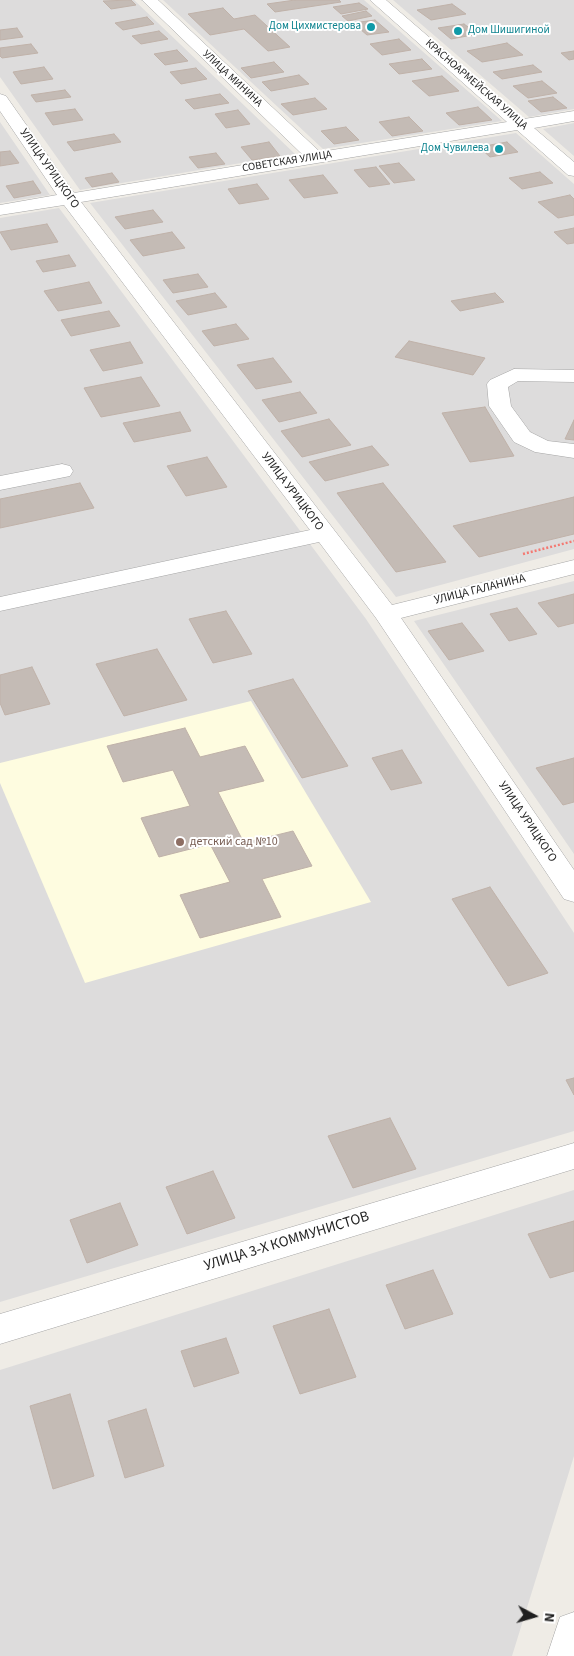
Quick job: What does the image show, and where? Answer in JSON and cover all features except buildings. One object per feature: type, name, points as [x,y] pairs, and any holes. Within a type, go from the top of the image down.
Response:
[{"type":"street","name":"УЛИЦА МИНИНА","points":[[149,0],[316,157]]},
{"type":"street","name":"КРАСНОАРМЕЙСКАЯ УЛИЦА","points":[[377,0],[574,171]]},
{"type":"street","name":"УЛИЦА УРИЦКОГО","points":[[0,99],[69,199],[323,534],[386,614],[574,892]]},
{"type":"street","name":"СОВЕТСКАЯ УЛИЦА","points":[[0,210],[574,116]]},
{"type":"street","points":[[574,376],[514,375],[497,384],[500,406],[522,437],[543,447],[574,451]]},
{"type":"street","points":[[0,483],[62,471]]},
{"type":"street","points":[[0,604],[323,534]]},
{"type":"street","name":"УЛИЦА ГАЛАНИНА","points":[[386,614],[574,567]]},
{"type":"street","name":"УЛИЦА 3-Х КОММУНИСТОВ","points":[[0,1329],[574,1156]]},
{"type":"street","points":[[567,1656],[574,1631]]},
{"type":"path","points":[[518,556],[574,541]]},
{"type":"shaded area","points":[[0,0],[134,0],[295,154],[80,190],[0,77]]},
{"type":"shaded area","points":[[163,0],[364,0],[502,121],[323,149]]},
{"type":"shaded area","points":[[393,0],[574,0],[574,109],[529,117]]},
{"type":"shaded area","points":[[0,122],[50,195],[0,203]]},
{"type":"shaded area","points":[[574,123],[574,156],[543,129]]},
{"type":"shaded area","points":[[516,133],[574,184],[574,549],[396,597],[90,203]]},
{"type":"shaded area","points":[[59,208],[366,619],[574,933],[574,1131],[0,1302],[0,218]]},
{"type":"shaded area","points":[[574,581],[574,854],[414,621]]},
{"type":"shaded area","name":"детский сад №10","points":[[251,701],[371,902],[85,983],[0,783],[0,763]]},
{"type":"shaded area","points":[[574,1190],[574,1456],[512,1656],[0,1656],[0,1370]]},
{"type":"place","name":"Дом Цихмистерова","points":[[371,27]]},
{"type":"place","name":"Дом Шишигиной","points":[[458,31]]},
{"type":"place","name":"Дом Чувилева","points":[[499,149]]},
{"type":"place","name":"детский сад №10","points":[[180,842]]}]
